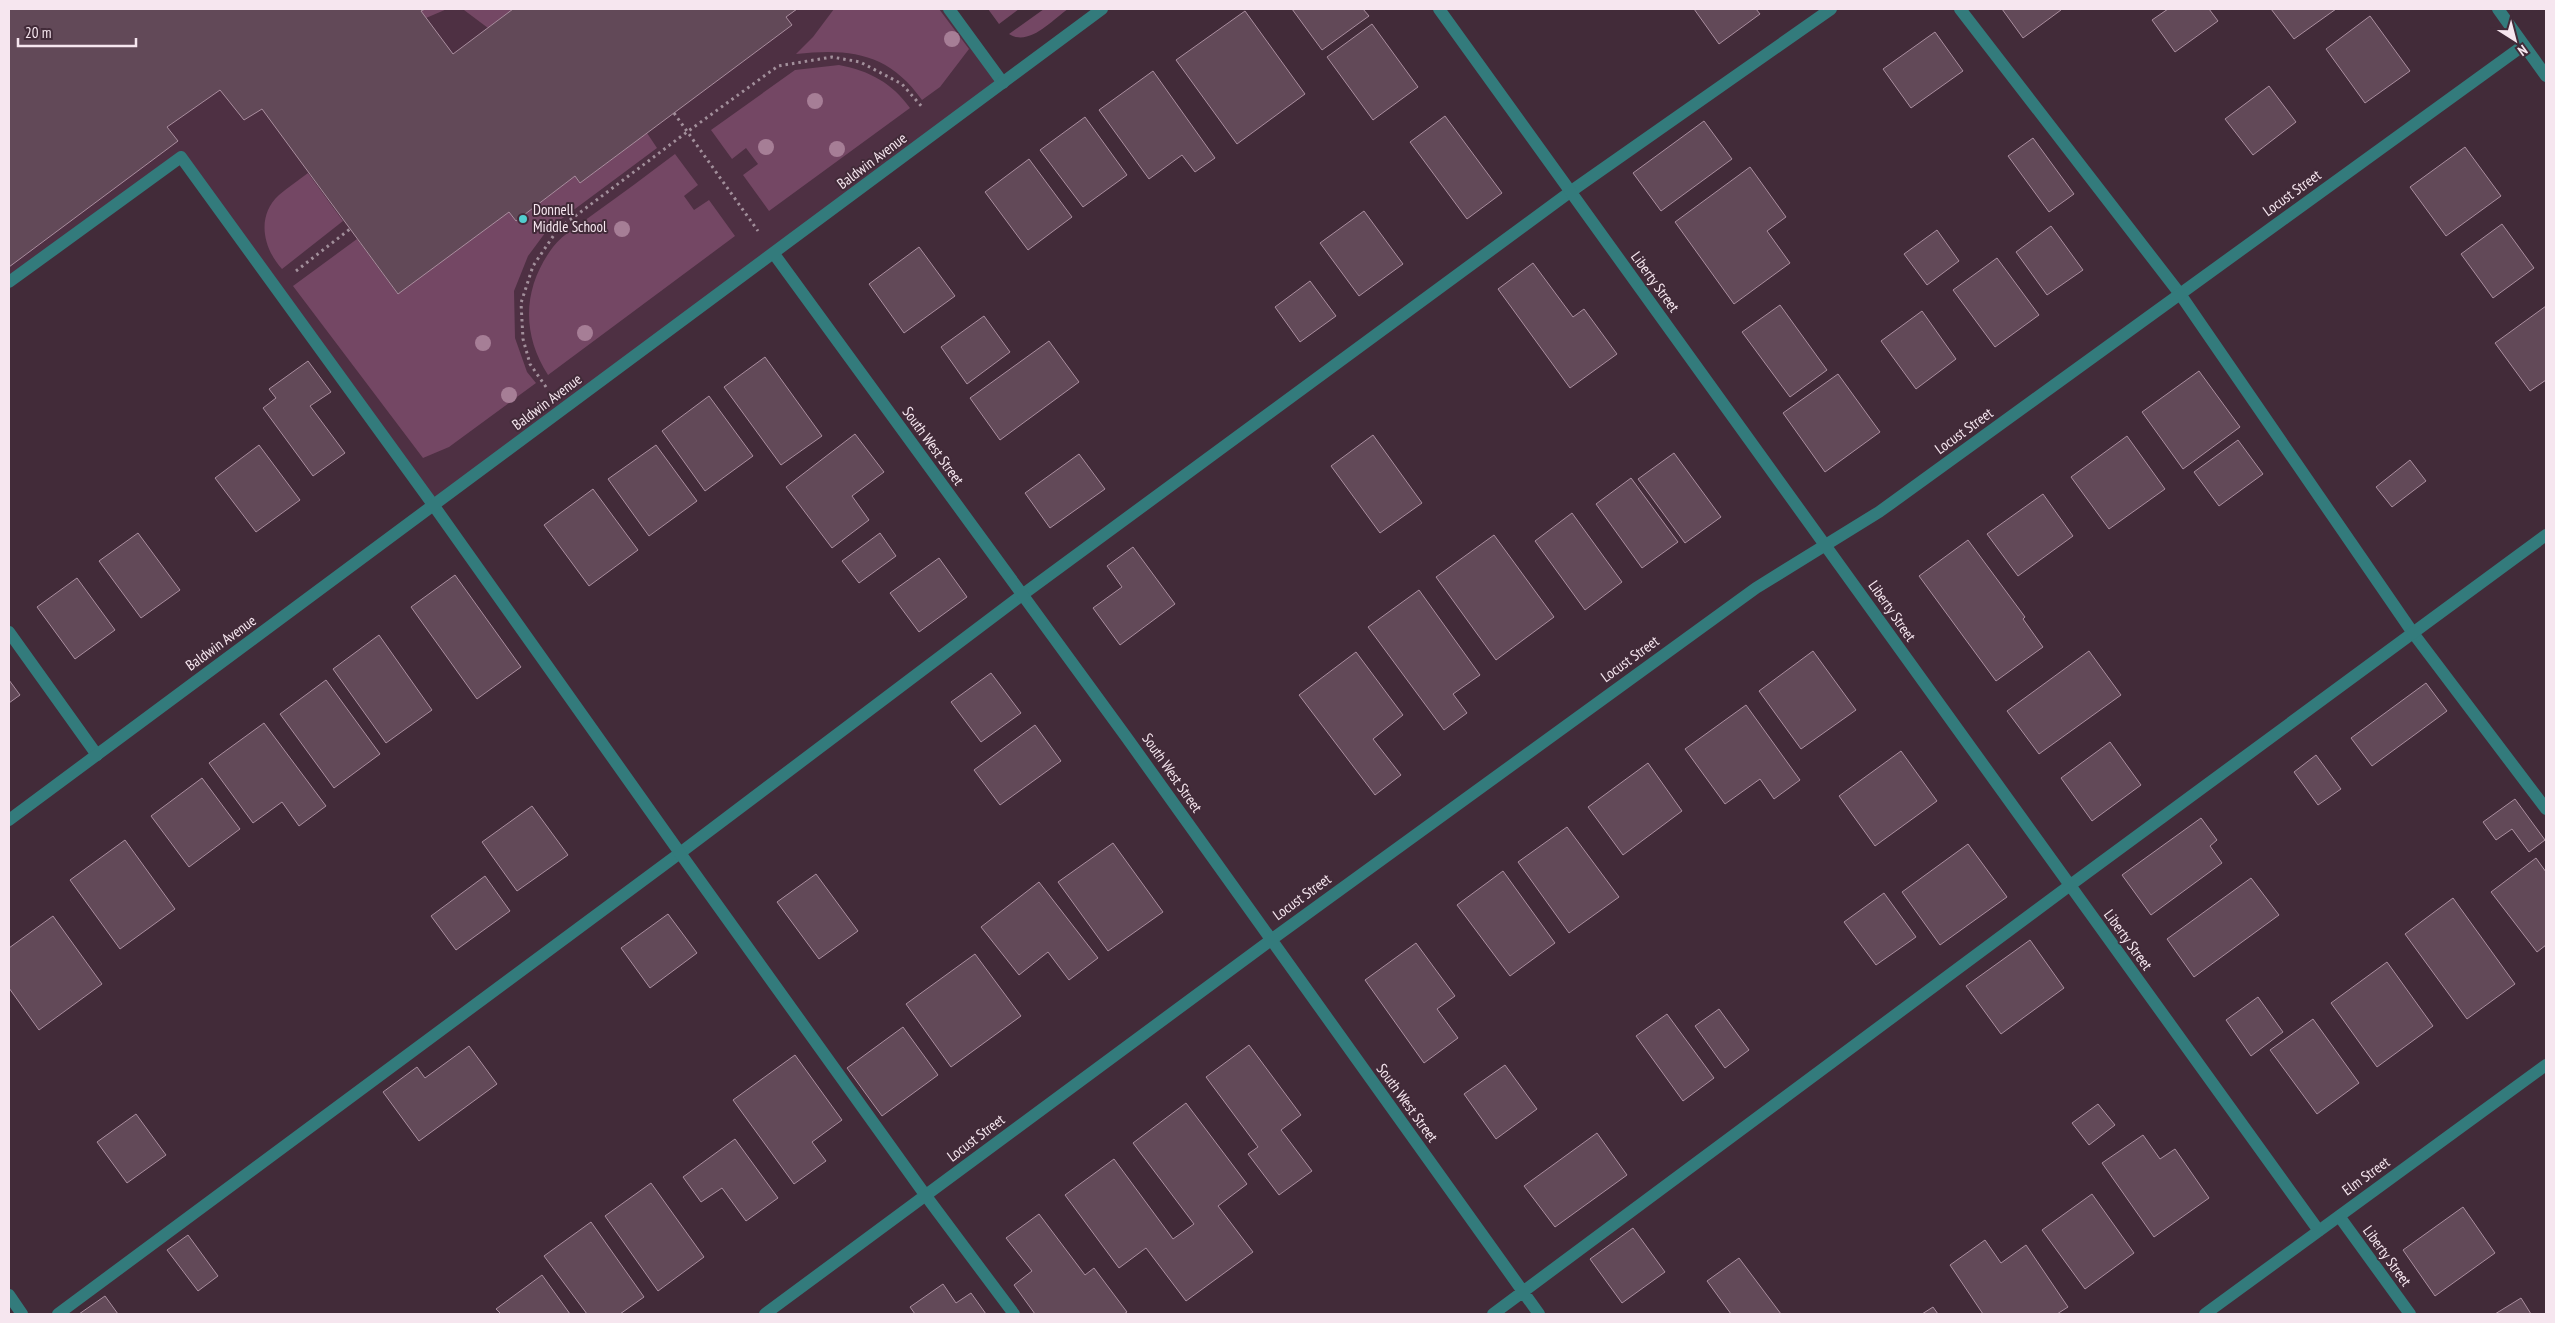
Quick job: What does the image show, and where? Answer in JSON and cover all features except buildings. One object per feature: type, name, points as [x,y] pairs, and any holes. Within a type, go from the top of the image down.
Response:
[{"type":"street","points":[[949,9],[1003,83]]},
{"type":"street","name":"Baldwin Avenue","points":[[9,820],[1102,9]]},
{"type":"street","name":"Liberty Street","points":[[1439,9],[2319,1231]]},
{"type":"street","points":[[58,1314],[680,854],[1022,596],[1570,192],[1830,9]]},
{"type":"street","points":[[1960,9],[2180,294],[2413,632],[2546,809]]},
{"type":"street","points":[[2498,9],[2546,76]]},
{"type":"street","name":"Locust Street","points":[[765,1314],[1271,940],[1756,588],[1879,512],[2524,45]]},
{"type":"street","points":[[9,282],[181,156],[434,506],[680,854],[926,1196],[1014,1314]]},
{"type":"street","name":"South West Street","points":[[774,254],[1127,738],[1539,1314]]},
{"type":"street","points":[[1493,1314],[2069,886],[2546,535]]},
{"type":"street","points":[[9,632],[97,755]]},
{"type":"street","name":"Elm Street","points":[[2205,1314],[2546,1064]]},
{"type":"street","name":"Liberty Street","points":[[2339,1216],[2410,1314]]},
{"type":"street","points":[[9,1295],[22,1314]]},
{"type":"path","points":[[546,387],[530,364],[523,339],[521,303],[532,266],[558,229],[687,132],[778,66],[832,57],[860,62],[902,84],[923,109]]},
{"type":"path","points":[[674,114],[774,254]]},
{"type":"path","points":[[276,287],[350,229]]},
{"type":"shaded area","name":"Donnell Middle School","points":[[9,9],[947,9],[1003,83],[434,506],[181,157],[9,282]]},
{"type":"shaded area","points":[[425,9],[447,9],[426,18],[421,11]]},
{"type":"shaded area","points":[[452,9],[513,9],[488,28],[464,10]]},
{"type":"shaded area","points":[[834,9],[939,9],[969,49],[940,87],[922,100],[896,72],[882,63],[867,57],[834,52],[796,54],[813,37]]},
{"type":"shaded area","points":[[988,9],[1019,9],[999,24]]},
{"type":"shaded area","points":[[1044,9],[1068,9],[1032,35],[1017,37],[1009,34]]},
{"type":"shaded area","points":[[839,65],[861,71],[879,79],[896,92],[910,108],[769,211],[743,175],[758,164],[746,148],[732,159],[711,130],[795,70]]},
{"type":"shaded area","points":[[647,133],[657,148],[548,229],[528,256],[514,291],[515,338],[527,372],[536,383],[449,447],[423,458],[293,286],[357,239],[397,293],[509,212],[516,221],[575,176],[580,183]]},
{"type":"shaded area","points":[[675,154],[698,185],[684,196],[694,210],[709,200],[735,236],[548,375],[533,343],[529,310],[531,294],[543,262],[557,242],[567,233]]},
{"type":"shaded area","points":[[308,173],[343,221],[282,269],[270,252],[267,242],[265,222],[267,212],[279,195]]},
{"type":"place","name":"Donnell Middle School","points":[[523,219]]}]
